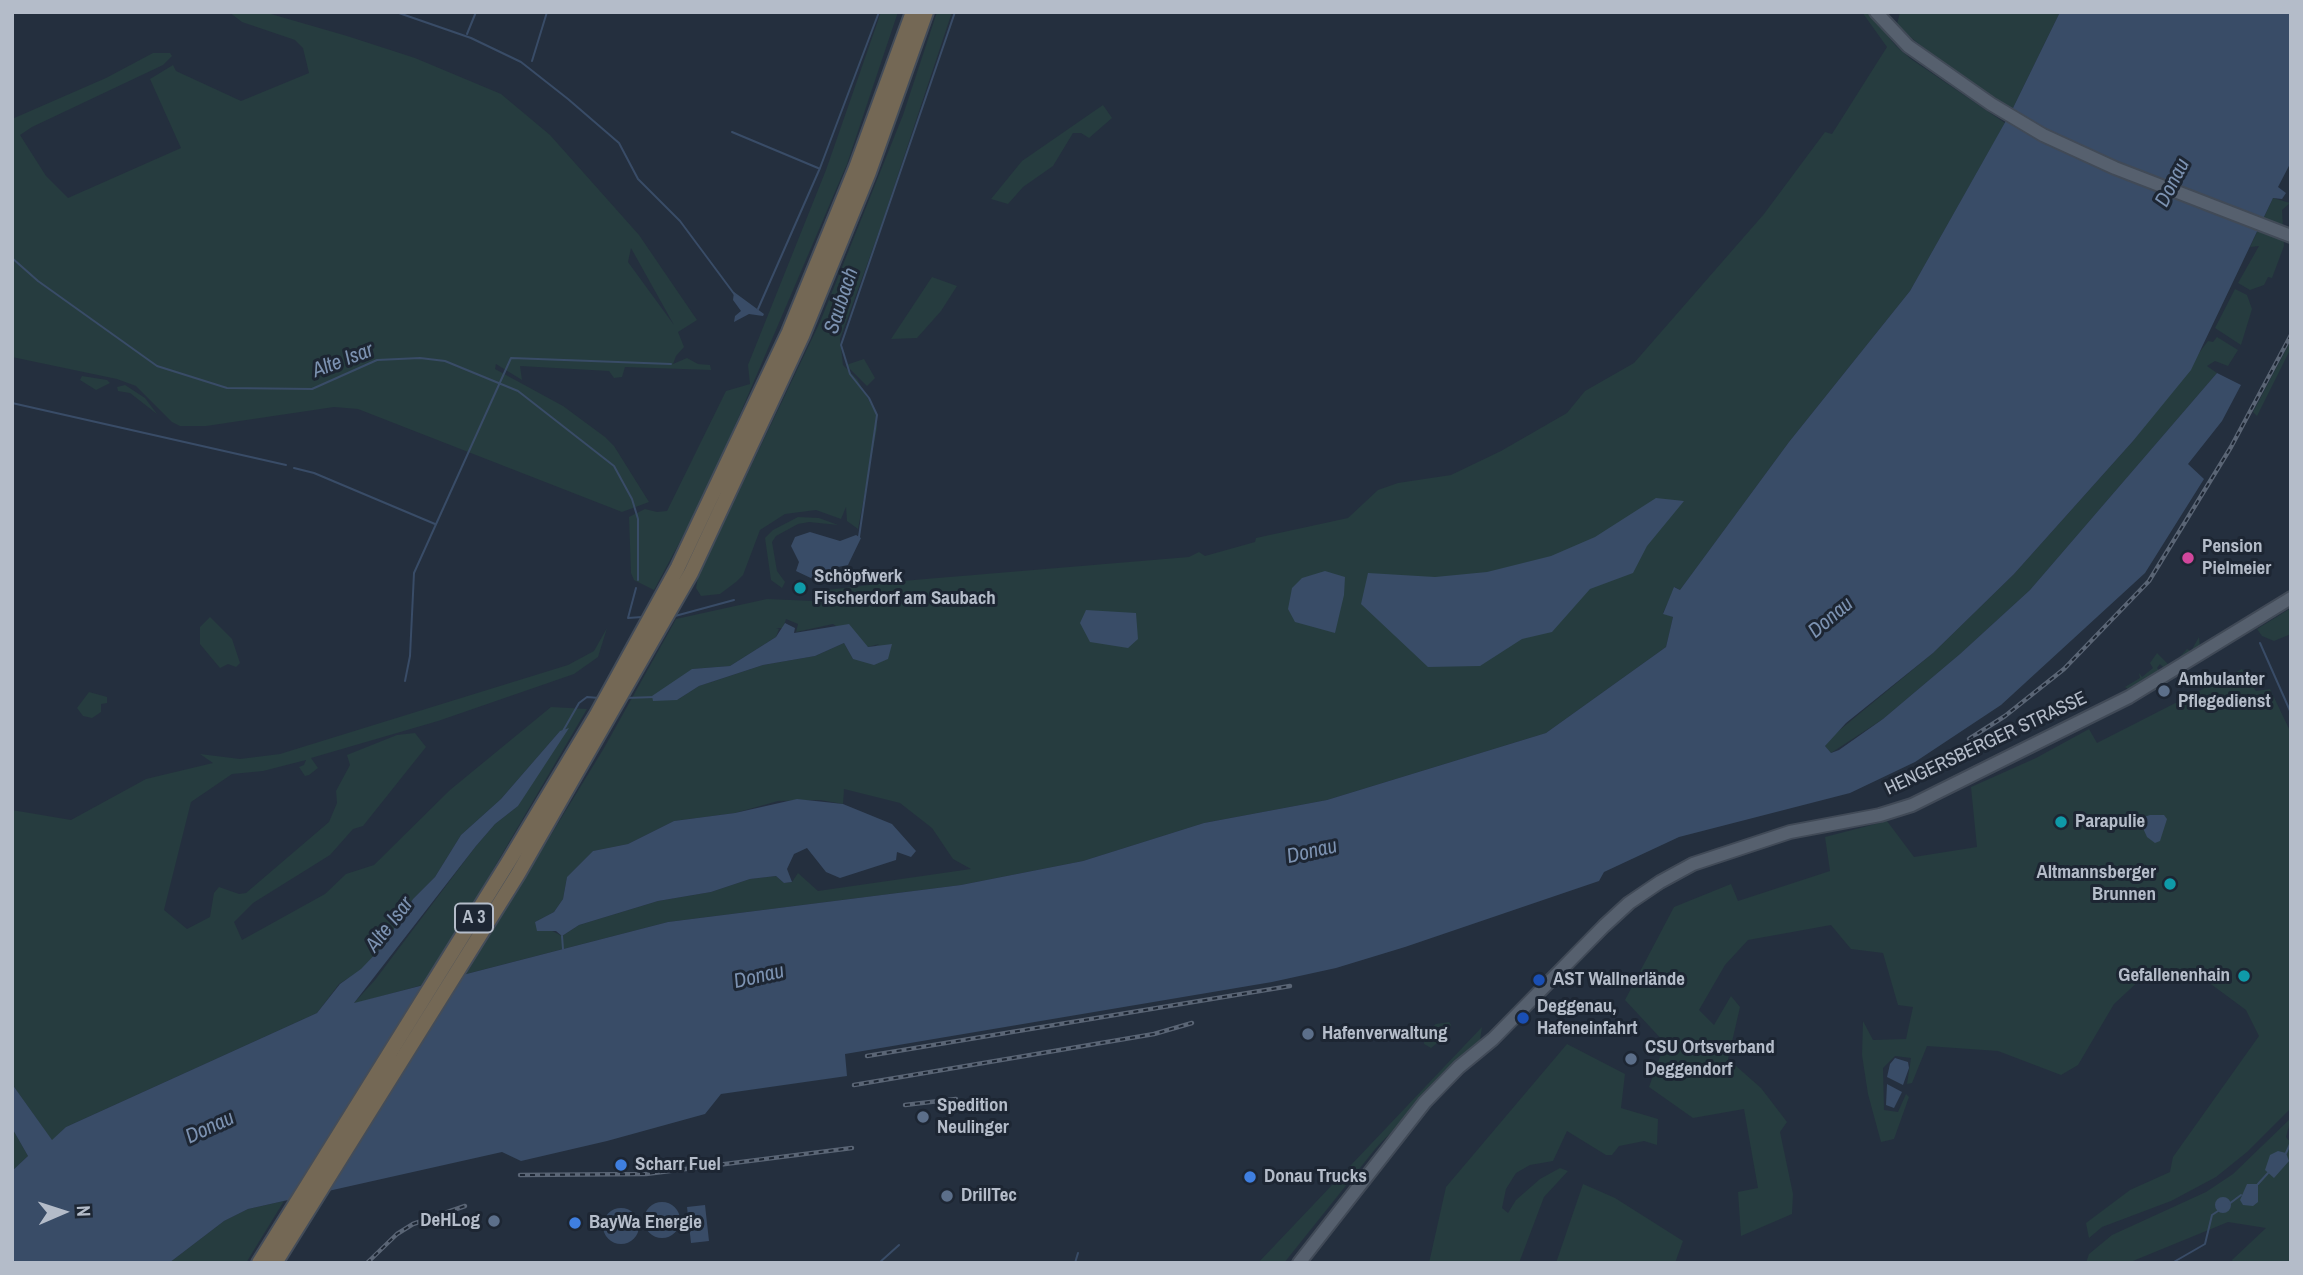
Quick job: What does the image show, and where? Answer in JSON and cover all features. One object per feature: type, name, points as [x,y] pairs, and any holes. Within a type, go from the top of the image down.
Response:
[{"type":"highway","name":"A 3","points":[[259,1263],[509,861],[685,570],[789,332],[856,168],[913,12]]},
{"type":"highway","name":"A 3","points":[[275,1263],[519,874],[685,570],[802,336],[869,172],[926,12]]},
{"type":"main road","points":[[1876,12],[1908,46],[1991,104],[2043,135],[2115,168],[2291,236]]},
{"type":"main road","name":"HENGERSBERGER STRASSE","points":[[1299,1263],[1425,1102],[1459,1067],[1502,1030],[1629,902],[1693,864],[1790,832],[1880,815],[1912,805],[2129,697],[2291,598]]},
{"type":"green space","points":[[229,12],[264,12],[347,36],[415,58],[501,94],[550,135],[639,235],[697,320],[678,332],[684,347],[673,364],[687,358],[698,364],[710,365],[711,370],[625,367],[622,377],[614,378],[609,371],[520,366],[522,380],[496,364],[495,369],[563,406],[605,437],[614,446],[649,502],[622,512],[358,409],[334,407],[206,426],[180,426],[172,422],[136,386],[117,379],[12,357],[12,119],[106,78],[153,53],[170,53],[172,56],[163,65],[20,135],[46,176],[68,198],[181,148],[150,79],[173,65],[176,71],[241,101],[309,73],[303,48],[295,40],[242,22]],"holes":[[[631,248],[674,325],[628,262]]]},
{"type":"green space","points":[[881,12],[898,12],[847,164],[707,491],[654,590],[634,580],[631,573],[629,517],[645,509],[667,511],[726,391],[750,384],[748,365],[826,170]]},
{"type":"green space","points":[[937,12],[952,12],[881,226],[840,339],[843,365],[857,379],[876,413],[877,428],[858,529],[847,521],[846,507],[841,519],[816,510],[785,514],[760,530],[743,575],[736,582],[720,594],[701,596],[696,588],[698,577],[820,322],[903,115]]},
{"type":"green space","points":[[1862,12],[1868,12],[1896,46],[1911,59],[2005,123],[1910,291],[1789,442],[1680,590],[1675,587],[1663,613],[1673,617],[1666,647],[1546,733],[1327,800],[1204,823],[1083,861],[961,885],[668,922],[466,974],[604,748],[676,619],[767,599],[813,601],[819,591],[902,581],[1189,557],[1199,552],[1205,556],[1255,542],[1256,538],[1348,518],[1378,490],[1398,483],[1451,475],[1501,451],[1567,413],[1585,391],[1634,363],[1764,214],[1825,132],[1832,134],[1887,47]],"holes":[[[786,619],[798,624],[796,632],[833,624],[868,647],[879,644],[853,659],[844,643],[815,656],[763,665],[699,686],[677,700],[692,669],[730,666],[776,637],[779,629],[776,628],[783,628]],[[844,789],[900,803],[932,828],[953,859],[971,869],[818,891],[798,873],[792,882],[784,883],[776,876],[750,879],[711,892],[658,901],[579,925],[562,936],[535,922],[554,912],[563,899],[567,877],[593,851],[628,844],[674,821],[735,813],[778,801],[820,800],[843,804]]]},
{"type":"green space","points":[[1900,12],[2060,12],[2012,110],[1956,74],[1903,31],[1897,24]]},
{"type":"green space","points":[[1103,105],[1112,118],[1089,138],[1081,133],[1073,133],[1053,166],[1023,187],[1008,204],[991,199],[1022,161]]},
{"type":"green space","points":[[2273,198],[2290,203],[2282,210],[2284,246],[2272,278],[2268,277],[2264,285],[2250,290],[2238,283],[2259,246],[2250,247]]},
{"type":"green space","points":[[932,277],[957,286],[941,311],[917,338],[891,339]]},
{"type":"green space","points":[[2235,289],[2247,295],[2252,309],[2241,345],[2215,328]]},
{"type":"green space","points":[[2217,337],[2238,350],[2228,366],[2215,361],[2207,366],[2217,373],[2030,590],[1883,719],[1831,753],[1825,746],[1830,738],[1933,653],[2014,574],[2133,441],[2208,341],[2213,342]]},
{"type":"green space","points":[[2291,340],[2291,348],[2257,416],[2253,412]]},
{"type":"green space","points":[[864,359],[875,378],[867,386],[846,365]]},
{"type":"green space","points":[[82,376],[107,380],[110,383],[96,390],[80,380]]},
{"type":"green space","points":[[125,385],[145,398],[157,414],[130,393],[118,391],[117,387]]},
{"type":"green space","points":[[798,517],[819,518],[838,525],[809,522],[798,524],[776,536],[772,542],[777,571],[785,582],[782,588],[771,580],[765,538],[773,530]]},
{"type":"green space","points":[[2291,608],[2291,634],[2274,641],[2262,636],[2257,629]]},
{"type":"green space","points":[[210,617],[232,639],[240,663],[236,667],[228,664],[220,668],[200,644],[200,627]]},
{"type":"green space","points":[[607,628],[598,657],[574,674],[438,721],[311,758],[318,768],[309,775],[305,776],[299,767],[304,765],[306,760],[263,771],[232,774],[191,802],[164,910],[187,929],[210,917],[214,893],[219,887],[239,894],[246,893],[329,822],[337,803],[336,791],[350,765],[347,755],[397,735],[415,733],[426,747],[363,826],[353,829],[330,855],[253,903],[234,922],[242,940],[325,894],[346,874],[374,865],[450,790],[551,707],[587,709],[426,984],[353,1004],[375,980],[476,846],[495,824],[518,806],[560,731],[501,799],[461,835],[435,877],[413,899],[383,946],[361,970],[339,984],[317,1013],[66,1127],[52,1141],[12,1084],[12,810],[71,820],[146,779],[213,763],[200,754],[240,759],[280,754],[568,665],[594,651]]},
{"type":"green space","points":[[2199,637],[2200,648],[2166,670],[2160,664],[2157,668],[2161,673],[2129,690],[2125,687],[2140,678],[2139,673],[2142,677],[2153,668],[2150,663],[2157,653],[2168,664],[2173,664],[2187,649],[2191,651]]},
{"type":"green space","name":"Gefallenenhain","points":[[2242,669],[2256,691],[2270,689],[2291,733],[2291,1108],[2247,1152],[2216,1177],[2171,1201],[2102,1227],[2089,1238],[2086,1223],[2130,1190],[2170,1172],[2173,1157],[2259,1036],[2246,1010],[2204,979],[2174,970],[2142,978],[2114,1004],[2078,1065],[2061,1075],[1998,1051],[1927,1046],[1912,1083],[1907,1084],[1911,1058],[1895,1056],[1883,1068],[1884,1110],[1898,1112],[1906,1094],[1909,1097],[1894,1139],[1881,1142],[1868,1094],[1862,1055],[1863,1021],[1873,1040],[1906,1039],[1913,1007],[1898,1005],[1883,953],[1851,949],[1831,925],[1748,940],[1725,965],[1699,1010],[1714,1025],[1731,996],[1740,1007],[1728,1059],[1761,1088],[1787,1122],[1780,1132],[1793,1194],[1792,1214],[1741,1236],[1738,1192],[1758,1188],[1744,1109],[1693,1118],[1649,1087],[1665,1043],[1625,1000],[1674,907],[1731,884],[1738,901],[1830,871],[1825,837],[1887,821],[1914,857],[1977,847],[1971,787],[2036,758],[2089,729],[2097,743]]},
{"type":"green space","points":[[89,692],[107,697],[107,703],[101,704],[101,712],[92,718],[83,716],[77,708]]},
{"type":"green space","points":[[1449,1022],[1451,1025],[1445,1036],[1436,1044],[1431,1048],[1424,1044],[1425,1032],[1436,1024]]},
{"type":"green space","points":[[1482,1027],[1480,1040],[1376,1148],[1284,1263],[1258,1263]]},
{"type":"green space","points":[[1567,1044],[1625,1074],[1621,1108],[1658,1119],[1657,1145],[1644,1141],[1619,1146],[1612,1155],[1606,1155],[1567,1131],[1553,1161],[1530,1165],[1516,1173],[1506,1189],[1502,1208],[1508,1213],[1516,1200],[1540,1179],[1560,1168],[1568,1171],[1544,1197],[1519,1263],[1429,1263],[1446,1187]]},
{"type":"green space","points":[[2291,1118],[2286,1137],[2291,1143],[2291,1263],[2234,1263],[2232,1260],[2266,1228],[2228,1222],[2128,1263],[2086,1263],[2089,1254],[2112,1235],[2206,1192],[2233,1174]]},
{"type":"green space","points":[[12,1128],[28,1156],[12,1171]]},
{"type":"green space","points":[[1583,1184],[1615,1198],[1683,1241],[1675,1263],[1556,1263]]},
{"type":"green space","points":[[284,1201],[246,1263],[169,1263],[224,1221],[248,1209]]},
{"type":"water","name":"Donau","points":[[2060,12],[2291,12],[2291,162],[2278,187],[2286,193],[2282,199],[2273,198],[2191,370],[2133,441],[2014,574],[1933,653],[1846,723],[1825,746],[1831,753],[1839,750],[1883,719],[2030,590],[2217,373],[2241,385],[2222,421],[2188,464],[2204,479],[2145,573],[2001,705],[1915,762],[1850,793],[1679,837],[1604,872],[1599,881],[1336,968],[1272,982],[845,1054],[847,1076],[721,1094],[705,1114],[607,1141],[521,1161],[502,1152],[248,1209],[224,1221],[169,1263],[12,1263],[12,1171],[28,1156],[12,1128],[12,1084],[52,1140],[66,1127],[317,1013],[340,984],[361,969],[383,946],[413,899],[435,877],[461,835],[501,799],[560,731],[569,728],[518,806],[495,824],[476,846],[354,1003],[668,922],[961,885],[1083,861],[1204,823],[1327,800],[1546,733],[1666,647],[1673,617],[1663,614],[1674,587],[1680,590],[1789,442],[1910,291],[2012,110]]},
{"type":"water","points":[[734,292],[764,314],[763,316],[749,314],[734,322],[735,316],[741,311],[733,300]]},
{"type":"water","points":[[1656,498],[1684,501],[1647,546],[1633,573],[1590,589],[1552,632],[1522,639],[1480,666],[1428,667],[1361,604],[1368,573],[1435,577],[1487,572],[1551,556],[1595,537]]},
{"type":"water","points":[[810,532],[840,541],[856,535],[861,538],[848,565],[838,567],[830,573],[824,572],[815,580],[796,571],[799,562],[791,546],[795,537]]},
{"type":"water","points":[[1325,571],[1345,577],[1344,595],[1335,633],[1295,622],[1288,609],[1292,588],[1302,578]]},
{"type":"water","points":[[1086,610],[1136,613],[1138,639],[1128,648],[1090,642],[1080,623]]},
{"type":"water","points":[[785,623],[795,628],[794,633],[849,624],[868,647],[892,644],[888,659],[874,665],[853,659],[844,643],[815,656],[763,665],[699,686],[677,700],[653,701],[652,696],[692,669],[730,666],[776,637]]},
{"type":"water","points":[[797,799],[843,804],[892,824],[916,851],[911,857],[897,852],[896,860],[840,878],[826,872],[807,848],[794,854],[787,869],[792,882],[784,883],[776,876],[750,879],[711,892],[658,901],[579,925],[562,936],[556,931],[537,931],[535,922],[554,912],[563,899],[567,877],[593,851],[628,844],[674,821],[735,813]]},
{"type":"water","points":[[2164,815],[2167,819],[2160,841],[2155,843],[2147,837],[2142,826],[2144,817]]},
{"type":"water","points":[[1895,1058],[1908,1062],[1909,1068],[1903,1085],[1887,1077],[1890,1064]]},
{"type":"water","points":[[1887,1084],[1902,1092],[1894,1108],[1886,1105]]},
{"type":"water","points":[[2278,1151],[2286,1153],[2289,1161],[2274,1178],[2265,1170],[2270,1155]]},
{"type":"water","points":[[2247,1184],[2258,1184],[2258,1202],[2253,1206],[2243,1205],[2240,1200]]},
{"type":"water","points":[[2220,1197],[2226,1197],[2231,1205],[2229,1211],[2220,1213],[2215,1208],[2215,1202]]},
{"type":"water","points":[[662,1202],[674,1208],[680,1220],[674,1232],[662,1238],[650,1232],[644,1220],[650,1208]]},
{"type":"water","points":[[705,1205],[709,1241],[691,1243],[687,1207]]},
{"type":"water","points":[[621,1208],[634,1213],[639,1226],[634,1239],[621,1244],[608,1239],[603,1226],[608,1213]]},
{"type":"waterway","points":[[396,12],[471,38],[521,62],[568,99],[619,143],[638,179],[680,221],[735,295]]},
{"type":"waterway","points":[[467,34],[476,12]]},
{"type":"waterway","points":[[532,61],[547,12]]},
{"type":"waterway","points":[[758,309],[820,168],[879,12]]},
{"type":"waterway","name":"Saubach","points":[[859,537],[877,415],[869,398],[850,374],[841,345],[955,12]]},
{"type":"waterway","points":[[732,132],[818,168]]},
{"type":"waterway","name":"Alte Isar","points":[[12,258],[38,281],[157,366],[227,388],[312,389],[377,360],[420,358],[445,361],[518,391],[614,466],[632,499],[638,519],[638,580]]},
{"type":"waterway","points":[[405,681],[410,656],[414,573],[511,358],[671,364]]},
{"type":"waterway","points":[[12,403],[286,465]]},
{"type":"waterway","points":[[294,468],[314,473],[435,524]]},
{"type":"waterway","name":"Alte Isar","points":[[636,588],[628,618],[642,617]]},
{"type":"waterway","points":[[675,616],[734,600]]},
{"type":"waterway","points":[[2260,643],[2291,713]]},
{"type":"waterway","name":"Alte Isar","points":[[563,731],[579,703],[587,697],[599,698]]},
{"type":"waterway","name":"Saubach","points":[[625,698],[655,697]]},
{"type":"waterway","points":[[562,936],[563,949]]},
{"type":"waterway","points":[[2286,1153],[2291,1142]]},
{"type":"waterway","points":[[2258,1184],[2268,1173]]},
{"type":"waterway","points":[[2229,1204],[2241,1195]]},
{"type":"waterway","points":[[2172,1263],[2205,1244],[2212,1215],[2218,1211]]},
{"type":"waterway","points":[[879,1263],[899,1245]]},
{"type":"waterway","points":[[1075,1263],[1078,1253]]},
{"type":"railway","points":[[1969,739],[2005,716],[2064,669],[2149,581],[2231,447],[2291,335]]},
{"type":"railway","points":[[867,1056],[1290,986]]},
{"type":"railway","points":[[854,1085],[1154,1034],[1192,1023]]},
{"type":"railway","points":[[905,1105],[956,1099]]},
{"type":"railway","points":[[520,1175],[646,1174],[852,1148]]},
{"type":"railway","points":[[367,1263],[397,1234],[413,1224],[465,1206]]},
{"type":"place","name":"Pension Pielmeier","points":[[2188,558]]},
{"type":"place","name":"Schöpfwerk Fischerdorf am Saubach","points":[[800,588]]},
{"type":"place","name":"Ambulanter Pflegedienst","points":[[2164,691]]},
{"type":"place","name":"Parapulie","points":[[2061,822]]},
{"type":"place","name":"Altmannsberger Brunnen","points":[[2170,884]]},
{"type":"place","name":"Gefallenenhain","points":[[2244,976]]},
{"type":"place","name":"AST Wallnerlände","points":[[1539,980]]},
{"type":"place","name":"Deggenau, Hafeneinfahrt","points":[[1523,1018]]},
{"type":"place","name":"Hafenverwaltung","points":[[1308,1034]]},
{"type":"place","name":"CSU Ortsverband Deggendorf","points":[[1631,1059]]},
{"type":"place","name":"Spedition Neulinger","points":[[923,1117]]},
{"type":"place","name":"Scharr Fuel","points":[[621,1165]]},
{"type":"place","name":"Donau Trucks","points":[[1250,1177]]},
{"type":"place","name":"DrillTec","points":[[947,1196]]},
{"type":"place","name":"DeHLog","points":[[494,1221]]},
{"type":"place","name":"BayWa Energie","points":[[575,1223]]}]
